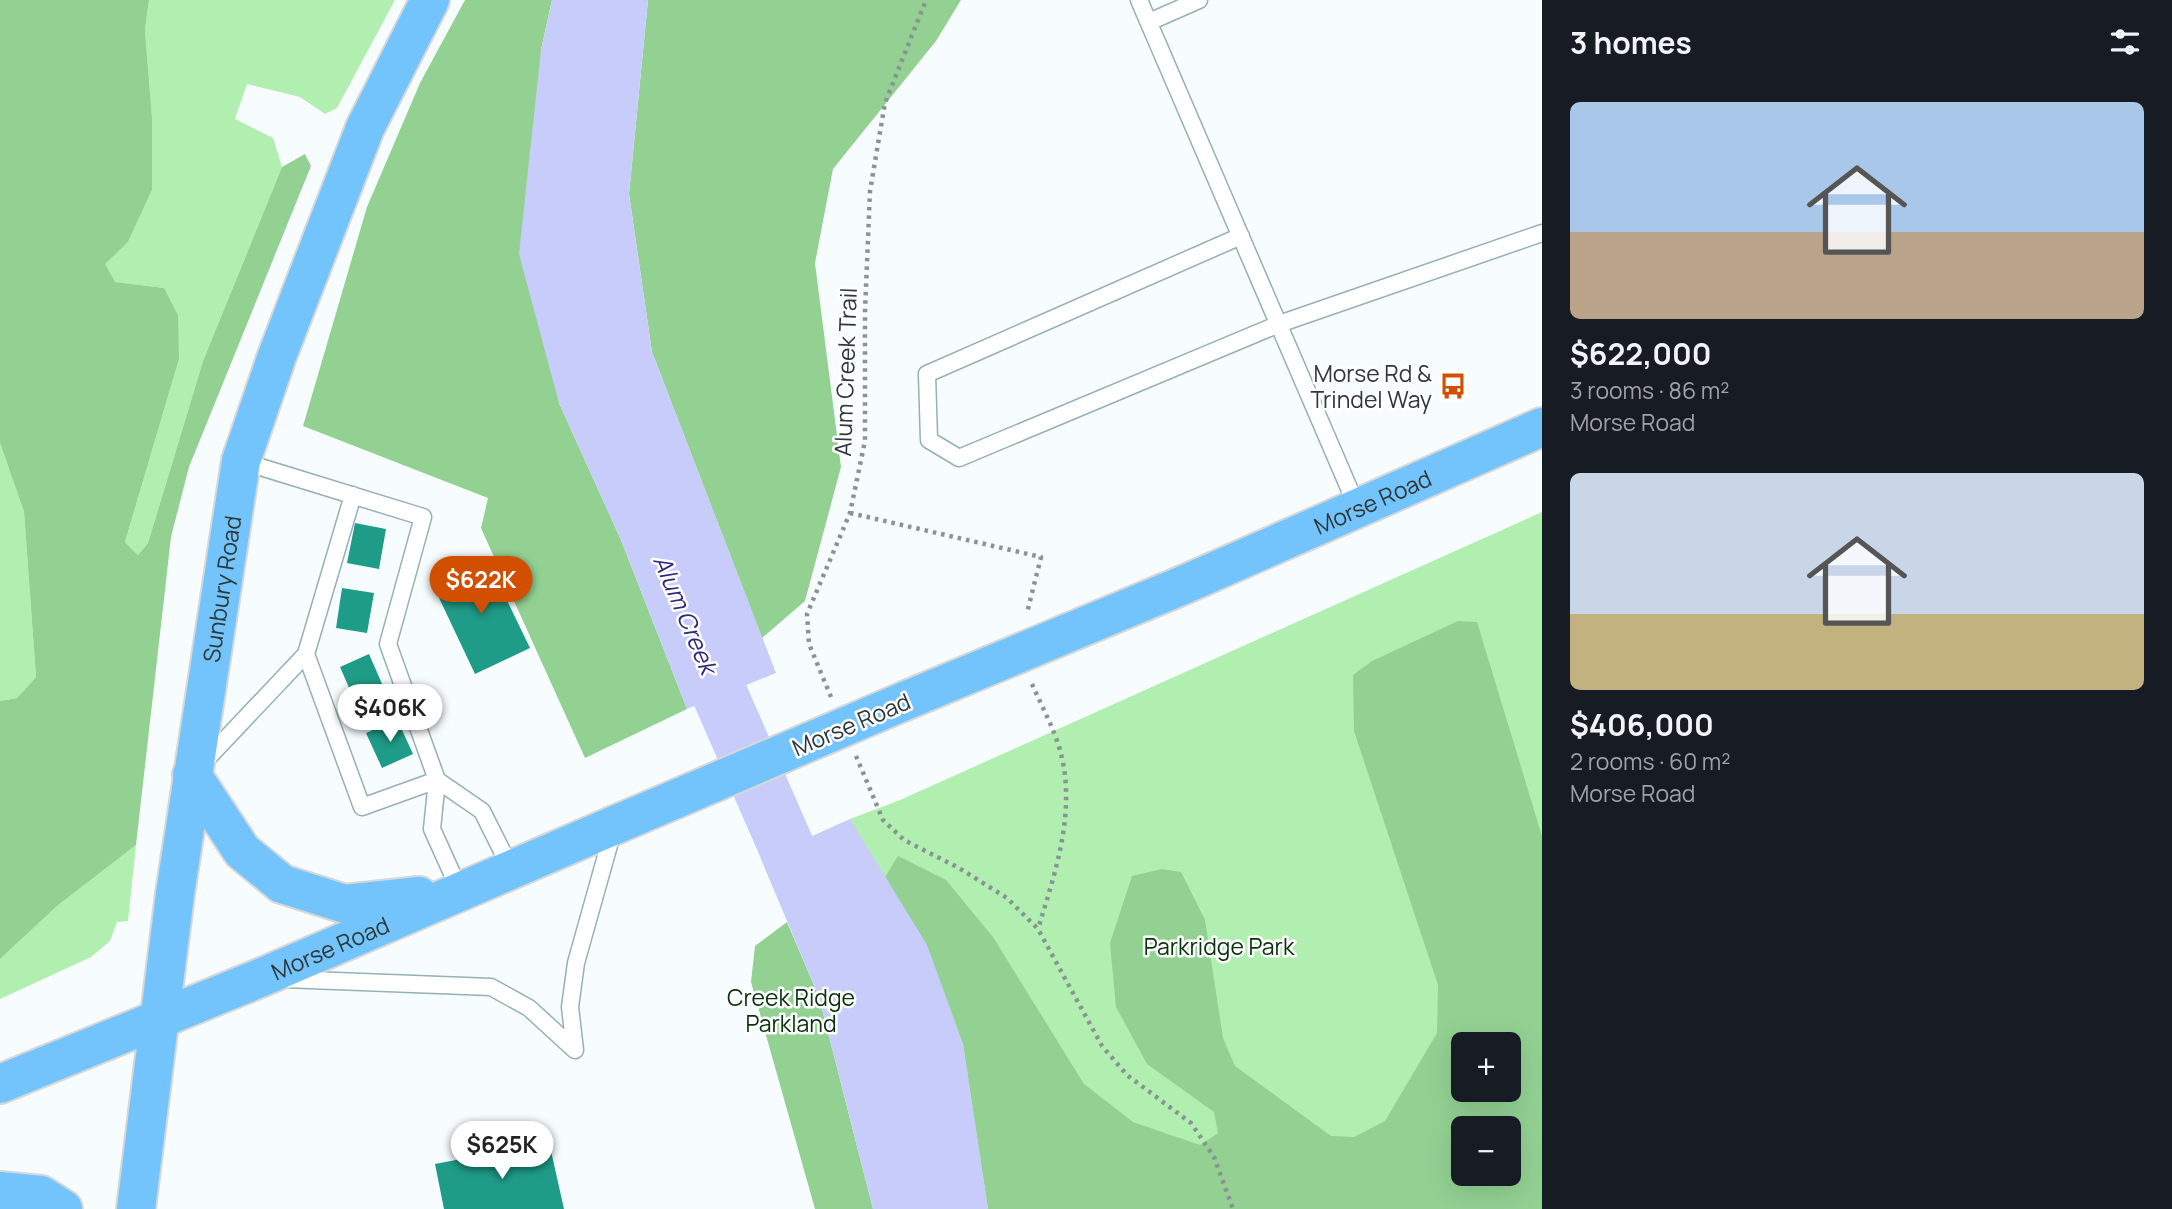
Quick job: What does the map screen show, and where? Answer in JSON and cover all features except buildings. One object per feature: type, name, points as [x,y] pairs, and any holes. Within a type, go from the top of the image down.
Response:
[{"type":"main road","name":"Sunbury Road","points":[[136,1209],[192,775],[241,461],[277,356],[365,128],[430,0]]},
{"type":"main road","name":"Morse Road","points":[[0,1084],[260,978],[1017,652],[1181,586],[1542,427]]},
{"type":"main road","points":[[192,775],[242,851],[282,884],[345,904],[460,891]]},
{"type":"main road","name":"Morse Road","points":[[0,1110],[160,1019]]},
{"type":"main road","points":[[0,1191],[41,1195],[63,1209]]},
{"type":"lane","points":[[1139,0],[1358,509]]},
{"type":"lane","points":[[1149,22],[1199,0]]},
{"type":"lane","points":[[1241,236],[927,374],[929,440],[959,458],[1279,324],[1542,233]]},
{"type":"lane","points":[[241,461],[424,517],[388,644],[437,780],[432,829],[460,891]]},
{"type":"lane","points":[[192,775],[306,654],[353,495]]},
{"type":"lane","points":[[306,654],[362,807],[437,780]]},
{"type":"lane","points":[[437,780],[482,811],[511,869]]},
{"type":"lane","points":[[260,978],[491,987],[529,1008],[575,1051],[570,1007],[576,964],[615,825]]},
{"type":"path","name":"Alum Creek Trail","points":[[835,707],[809,644],[807,614],[850,513],[864,441],[865,311],[870,191],[885,103],[926,0]]},
{"type":"path","points":[[850,513],[1041,556],[1017,652]]},
{"type":"path","points":[[1038,929],[1063,839],[1067,789],[1061,753],[1049,722]]},
{"type":"path","points":[[851,744],[883,820],[904,840],[959,868],[1007,898],[1038,929],[1102,1046],[1127,1075],[1191,1123],[1213,1157],[1233,1209]]},
{"type":"green space","points":[[0,0],[149,0],[145,30],[152,117],[152,190],[128,242],[105,264],[115,282],[164,288],[178,315],[179,359],[125,542],[138,555],[148,543],[203,361],[282,167],[305,154],[311,166],[189,467],[171,537],[136,845],[57,906],[0,959],[0,701],[17,698],[36,677],[24,512],[0,443]]},
{"type":"green space","points":[[149,0],[395,0],[337,108],[325,114],[300,97],[247,84],[235,119],[273,138],[282,167],[203,361],[148,543],[138,555],[125,542],[179,359],[164,288],[114,282],[104,264],[128,242],[152,190],[152,117],[145,30]]},
{"type":"green space","points":[[465,0],[552,0],[541,50],[559,403],[621,540],[687,709],[585,758],[481,528],[488,498],[303,426],[367,207],[420,83]]},
{"type":"green space","points":[[648,0],[961,0],[936,41],[833,169],[815,263],[841,467],[805,601],[762,638],[652,352],[629,194]]},
{"type":"green space","points":[[0,443],[24,512],[36,677],[17,698],[0,701]]},
{"type":"green space","name":"Parkridge Park","points":[[1542,512],[1542,1085],[1518,1116],[1451,1116],[1451,1186],[1470,1186],[1484,1209],[926,1209],[849,942],[850,819],[900,800]]},
{"type":"green space","points":[[1458,621],[1477,622],[1542,836],[1542,1209],[988,1209],[963,1044],[885,877],[898,856],[946,880],[993,937],[1084,1084],[1133,1122],[1200,1145],[1218,1133],[1214,1112],[1147,1064],[1116,1007],[1110,943],[1132,876],[1162,869],[1181,872],[1205,920],[1223,1038],[1235,1066],[1331,1136],[1354,1137],[1385,1121],[1437,1033],[1438,985],[1354,731],[1353,675],[1372,661]]},
{"type":"green space","points":[[136,845],[128,921],[117,922],[110,941],[91,957],[0,999],[0,959],[57,906]]},
{"type":"green space","name":"Creek Ridge Parkland","points":[[787,922],[819,997],[873,1209],[815,1209],[751,982],[755,946]]},
{"type":"water","points":[[552,0],[648,0],[629,194],[652,352],[776,673],[687,709],[621,540],[559,403],[519,254],[541,50]]},
{"type":"water","points":[[850,819],[927,945],[963,1044],[988,1209],[873,1209],[819,997],[761,859]]},
{"type":"waterway","name":"Alum Creek","points":[[690,626],[817,917]]},
{"type":"place","name":"Morse Rd & Trindel Way","points":[[1453,386]]}]
